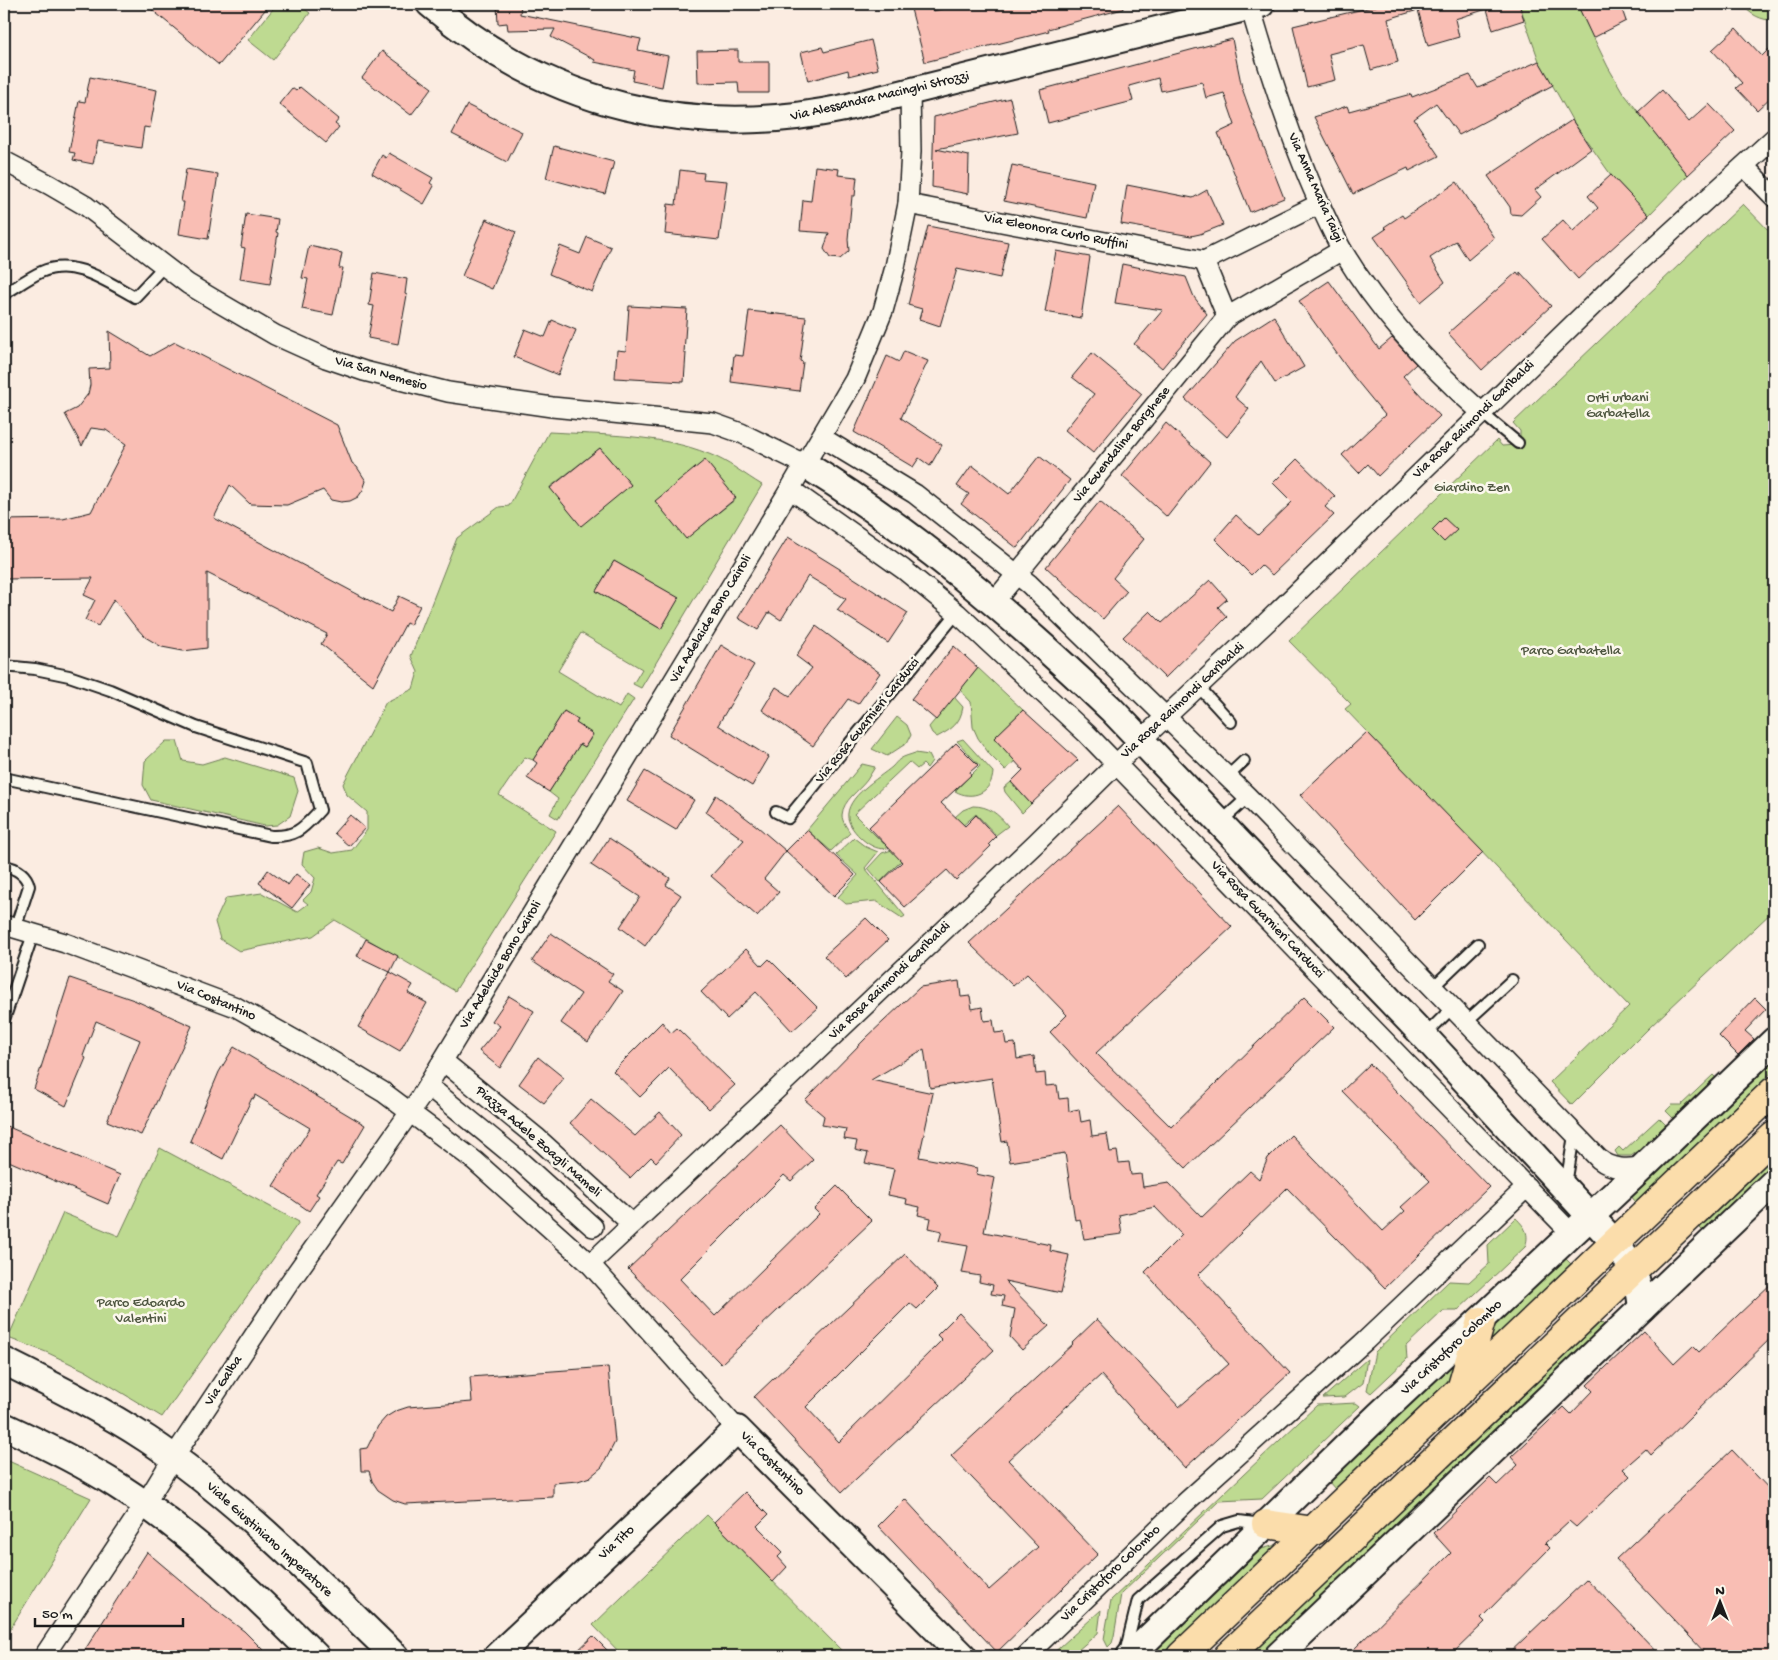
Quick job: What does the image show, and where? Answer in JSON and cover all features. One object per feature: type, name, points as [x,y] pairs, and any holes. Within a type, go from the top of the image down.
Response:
[{"type":"main road","points":[[1181,1656],[1774,1091]]},
{"type":"main road","points":[[1228,1656],[1774,1136]]},
{"type":"main road","points":[[1460,1392],[1481,1321]]},
{"type":"main road","points":[[1266,1524],[1314,1531]]},
{"type":"street","name":"Via Alessandra Macinghi Strozzi","points":[[430,4],[454,24],[489,48],[517,65],[557,84],[610,102],[668,115],[728,120],[784,118],[836,110],[1255,5]]},
{"type":"street","name":"Via Anna Maria Taigi","points":[[1255,5],[1281,110],[1319,204],[1342,250],[1384,309],[1411,342],[1482,413]]},
{"type":"street","name":"Via Adelaide Bono Cairoli","points":[[411,1112],[855,379],[883,311],[908,204],[911,151],[910,91]]},
{"type":"street","name":"Via Rosa Raimondi Garibaldi","points":[[590,1264],[1036,843],[1141,740],[1296,594],[1624,275],[1773,141]]},
{"type":"street","name":"Via San Nemesio","points":[[4,160],[86,206],[188,284],[275,336],[326,358],[364,371],[448,392],[552,407],[713,423],[741,433],[804,464]]},
{"type":"street","points":[[1744,166],[1772,189]]},
{"type":"street","name":"Via Eleonora Curlo Ruffini","points":[[908,204],[1204,261]]},
{"type":"street","points":[[1319,204],[1204,261],[1227,317],[1342,250]]},
{"type":"street","name":"Via Guendalina Borghese","points":[[1016,574],[1227,317]]},
{"type":"street","points":[[821,437],[915,494],[1016,574],[1089,642],[1248,797],[1574,1135],[1610,1166],[1621,1169],[1643,1167]]},
{"type":"street","points":[[804,464],[907,533],[985,595],[1062,663],[1141,740],[1424,1036],[1615,1242],[1632,1270],[1639,1290],[1642,1308]]},
{"type":"street","name":"Via Rosa Guarnieri Carducci","points":[[790,489],[903,569],[957,613],[1086,733],[1572,1234]]},
{"type":"street","name":"Via Rosa Guarnieri Carducci","points":[[957,613],[1016,574]]},
{"type":"street","name":"Via Costantino","points":[[17,929],[65,943],[236,1007],[340,1066],[411,1112]]},
{"type":"street","name":"Via Cristoforo Colombo","points":[[1130,1656],[1266,1524],[1774,1041]]},
{"type":"street","name":"Piazza Adele Zoagli Mameli","points":[[443,1061],[536,1137],[632,1224]]},
{"type":"street","name":"Piazza Adele Zoagli Mameli","points":[[437,1093],[521,1162],[593,1228]]},
{"type":"street","points":[[411,1112],[475,1160],[590,1264]]},
{"type":"street","name":"Via Galba","points":[[44,1656],[145,1504],[172,1458],[287,1286],[411,1112]]},
{"type":"street","points":[[1278,1656],[1774,1182]]},
{"type":"street","name":"Via Cristoforo Colombo","points":[[1026,1656],[1186,1502],[1365,1341],[1527,1187]]},
{"type":"street","name":"Via Costantino","points":[[590,1264],[737,1429],[963,1656]]},
{"type":"street","name":"Viale Giustiniano Imperatore","points":[[4,1361],[76,1397],[147,1439],[242,1512],[395,1656]]},
{"type":"street","points":[[4,1426],[83,1466],[145,1504],[235,1576],[316,1656]]},
{"type":"street","name":"Via Tito","points":[[496,1656],[711,1456],[737,1429]]},
{"type":"lane","points":[[4,294],[41,272],[56,268],[67,268],[82,270],[134,297],[164,266]]},
{"type":"lane","points":[[1482,413],[1518,443]]},
{"type":"lane","name":"Via Rosa Guarnieri Carducci","points":[[776,812],[788,818],[957,613]]},
{"type":"lane","points":[[4,666],[35,669],[69,676],[110,690],[196,728],[308,763],[320,810],[300,830],[291,835],[271,836],[4,778]]},
{"type":"lane","points":[[1198,686],[1231,722]]},
{"type":"lane","points":[[1227,777],[1244,761]]},
{"type":"lane","points":[[1220,823],[1248,797]]},
{"type":"lane","points":[[4,866],[24,875],[29,886],[17,929],[4,1020]]},
{"type":"lane","points":[[1432,988],[1478,944]]},
{"type":"lane","points":[[1466,1022],[1512,980]]},
{"type":"lane","points":[[1424,1036],[1452,1008]]},
{"type":"lane","points":[[1565,1189],[1574,1135]]},
{"type":"lane","points":[[1124,1656],[1138,1600],[1222,1526],[1239,1521],[1266,1524]]},
{"type":"green space","points":[[277,4],[298,4],[310,13],[273,60],[248,40]]},
{"type":"green space","points":[[1519,4],[1577,4],[1622,91],[1688,175],[1649,215],[1611,175],[1572,120],[1539,61]]},
{"type":"green space","points":[[1742,4],[1774,4],[1774,20],[1756,16]]},
{"type":"green space","name":"Parco Garbatella","points":[[1743,204],[1774,236],[1774,910],[1650,1027],[1572,1105],[1550,1082],[1629,1006],[1345,709],[1351,704],[1289,641],[1497,440],[1502,446],[1516,445],[1520,441],[1520,431],[1513,423]]},
{"type":"green space","points":[[549,432],[651,439],[690,447],[730,464],[762,485],[641,688],[633,684],[642,669],[581,633],[558,671],[619,708],[627,694],[634,699],[558,819],[550,814],[558,799],[549,792],[580,744],[585,747],[593,735],[576,723],[578,719],[564,711],[533,760],[525,757],[499,795],[556,831],[455,991],[335,920],[313,936],[239,951],[220,939],[215,922],[226,898],[262,893],[297,912],[308,904],[303,900],[311,892],[315,878],[302,864],[304,852],[318,848],[333,853],[352,850],[367,830],[367,812],[347,795],[343,784],[386,702],[413,689],[418,672],[411,656],[457,538],[499,507],[509,506]],"holes":[[[600,448],[631,485],[550,488],[550,487]],[[705,461],[736,499],[686,538]],[[614,561],[678,598],[661,629],[596,591]]]},
{"type":"green space","points":[[978,668],[1023,710],[994,738],[1016,761],[1005,770],[990,755],[978,738],[973,727],[971,702],[960,690]]},
{"type":"green space","points":[[954,697],[963,707],[960,718],[951,728],[937,737],[929,727]]},
{"type":"green space","points":[[897,717],[907,725],[911,735],[907,743],[887,756],[872,749]]},
{"type":"green space","points":[[963,739],[993,772],[992,779],[985,790],[974,795],[961,794],[955,791],[980,766],[957,741]]},
{"type":"green space","points":[[166,741],[177,741],[183,761],[202,764],[225,757],[294,778],[298,791],[290,816],[277,825],[265,826],[151,800],[143,785],[145,761]]},
{"type":"green space","points":[[915,753],[929,755],[932,761],[927,768],[923,764],[917,769],[909,762],[854,814],[884,844],[901,830],[889,847],[881,849],[875,847],[863,840],[853,829],[848,818],[848,810],[864,789],[900,759]]},
{"type":"green space","points":[[862,764],[875,767],[867,780],[845,805],[842,818],[850,833],[831,851],[807,830]]},
{"type":"green space","points":[[1011,782],[1031,804],[1022,813],[1005,792],[1004,788]]},
{"type":"green space","points":[[973,806],[984,807],[993,812],[1008,826],[996,835],[976,814],[953,834],[955,817],[963,810]]},
{"type":"green space","points":[[854,838],[866,847],[878,852],[865,868],[905,916],[902,918],[876,901],[846,904],[838,897],[858,875],[836,855]]},
{"type":"green space","points":[[892,850],[904,858],[880,882],[868,868],[882,853]]},
{"type":"green space","points":[[1774,1056],[1774,1070],[1636,1202],[1629,1194]]},
{"type":"green space","points":[[1713,1075],[1716,1078],[1673,1118],[1666,1111],[1672,1105],[1681,1105]]},
{"type":"green space","points":[[1659,1118],[1666,1125],[1638,1151],[1631,1156],[1618,1156],[1615,1151],[1619,1147],[1623,1151]]},
{"type":"green space","name":"Parco Edoardo Valentini","points":[[160,1148],[299,1222],[162,1417],[86,1371],[46,1352],[8,1338],[63,1213],[119,1236]]},
{"type":"green space","points":[[1774,1157],[1774,1168],[1705,1233],[1700,1228]]},
{"type":"green space","points":[[1516,1218],[1522,1224],[1527,1234],[1525,1247],[1457,1311],[1443,1311],[1406,1346],[1407,1359],[1371,1393],[1367,1390],[1375,1352],[1449,1281],[1469,1282],[1489,1264],[1488,1245]]},
{"type":"green space","points":[[1564,1257],[1571,1264],[1478,1354],[1485,1332]]},
{"type":"green space","points":[[1601,1322],[1607,1328],[1269,1650],[1250,1656],[1311,1596]]},
{"type":"green space","points":[[1464,1353],[1455,1374],[1335,1489],[1329,1482]]},
{"type":"green space","points":[[1367,1359],[1363,1383],[1345,1397],[1323,1398]]},
{"type":"green space","points":[[1356,1403],[1360,1406],[1262,1499],[1219,1501],[1121,1594],[1114,1636],[1112,1643],[1108,1647],[1104,1639],[1111,1600],[1317,1405]]},
{"type":"green space","points":[[4,1459],[91,1498],[4,1639]]},
{"type":"green space","points":[[707,1515],[847,1656],[623,1656],[593,1625]]},
{"type":"green space","points":[[1276,1545],[1160,1656],[1146,1656],[1254,1551]]},
{"type":"green space","points":[[1101,1610],[1098,1633],[1071,1656],[1050,1656]]},
{"type":"building","points":[[145,4],[270,4],[219,65]]},
{"type":"building","points":[[497,4],[521,4],[520,14],[641,39],[638,50],[668,56],[662,87],[632,81],[634,70],[594,62],[595,60],[551,37],[555,29],[508,30],[507,23],[498,24]]},
{"type":"building","points":[[964,4],[1122,4],[1123,9],[1048,29],[1049,31],[925,62],[911,9],[931,5],[933,11]]},
{"type":"building","points":[[1384,4],[1519,4],[1524,20],[1493,30],[1487,9],[1455,19],[1459,37],[1428,46],[1418,10],[1388,19],[1398,62],[1371,70],[1364,45],[1329,54],[1335,80],[1307,87],[1293,26]]},
{"type":"building","points":[[1577,4],[1620,4],[1626,21],[1593,38]]},
{"type":"building","points":[[1736,28],[1762,56],[1774,44],[1774,94],[1757,110],[1736,88],[1742,83],[1712,50]]},
{"type":"building","points":[[1232,39],[1242,88],[1284,198],[1250,212],[1218,133],[1235,125],[1224,93],[1206,98],[1202,82],[1161,91],[1158,78],[1129,86],[1133,101],[1048,123],[1040,90]]},
{"type":"building","points":[[871,40],[878,69],[849,76],[848,70],[808,81],[801,52],[822,47],[824,52]]},
{"type":"building","points":[[738,50],[738,62],[769,62],[769,93],[739,93],[738,82],[698,83],[697,51]]},
{"type":"building","points":[[382,51],[432,88],[411,115],[362,78]]},
{"type":"building","points":[[1539,61],[1553,85],[1459,135],[1436,103],[1414,119],[1439,156],[1409,171],[1408,168],[1353,194],[1314,117],[1347,106],[1349,111],[1411,94],[1412,97],[1470,75],[1478,88]]},
{"type":"building","points":[[90,77],[157,90],[150,128],[144,127],[141,148],[98,141],[93,164],[73,160],[75,153],[69,152],[79,101],[85,102]]},
{"type":"building","points":[[300,87],[339,119],[335,124],[339,127],[326,143],[279,104],[292,88],[296,91]]},
{"type":"building","points":[[1662,90],[1689,122],[1709,104],[1735,131],[1688,175],[1638,112]]},
{"type":"building","points":[[1010,98],[1018,133],[936,149],[969,156],[968,194],[932,187],[934,117]]},
{"type":"building","points":[[467,105],[522,132],[507,162],[452,134]]},
{"type":"building","points":[[1572,120],[1591,149],[1535,190],[1541,197],[1521,215],[1511,214],[1510,207],[1488,176]]},
{"type":"building","points":[[554,146],[614,162],[605,194],[546,178]]},
{"type":"building","points":[[389,153],[433,178],[430,183],[434,186],[424,204],[372,173],[382,155],[386,158]]},
{"type":"building","points":[[1012,165],[1094,182],[1087,218],[1004,201]]},
{"type":"building","points":[[815,166],[839,169],[838,175],[857,177],[855,196],[852,196],[848,239],[849,251],[840,259],[830,258],[824,249],[829,233],[800,231],[803,200],[811,201]]},
{"type":"building","points":[[186,169],[218,174],[208,239],[179,234],[184,202],[181,202]]},
{"type":"building","points":[[680,170],[704,173],[703,179],[727,181],[719,240],[665,234],[668,204],[676,205]]},
{"type":"building","points":[[1611,175],[1649,215],[1578,279],[1542,239],[1563,220],[1573,231],[1598,208],[1588,196]]},
{"type":"building","points":[[1457,182],[1494,238],[1468,260],[1456,241],[1430,258],[1445,282],[1421,302],[1374,237],[1386,229],[1384,227],[1402,215],[1404,218]]},
{"type":"building","points":[[1127,185],[1193,198],[1207,190],[1223,225],[1191,236],[1121,224]]},
{"type":"building","points":[[246,214],[278,219],[276,232],[278,233],[270,284],[240,279],[245,248],[241,247]]},
{"type":"building","points":[[486,219],[516,232],[492,289],[462,276]]},
{"type":"building","points":[[928,226],[1008,242],[1000,278],[957,269],[940,326],[919,319],[922,309],[908,305]]},
{"type":"building","points":[[587,237],[611,247],[592,292],[549,274],[560,246],[580,254]]},
{"type":"building","points":[[309,246],[342,253],[339,268],[343,268],[333,315],[302,309],[308,279],[302,278]]},
{"type":"building","points":[[1056,251],[1090,257],[1081,318],[1045,312]]},
{"type":"building","points":[[1122,264],[1186,277],[1194,297],[1207,314],[1162,368],[1134,344],[1163,310],[1115,303]]},
{"type":"building","points":[[1517,272],[1520,276],[1520,272],[1551,306],[1482,370],[1448,333]]},
{"type":"building","points":[[374,273],[407,279],[405,294],[407,295],[398,344],[368,338],[374,306],[369,305]]},
{"type":"building","points":[[1329,281],[1379,349],[1392,338],[1416,364],[1403,376],[1440,416],[1378,476],[1368,464],[1359,473],[1342,455],[1385,415],[1353,376],[1299,301]]},
{"type":"building","points":[[629,306],[687,309],[684,382],[615,378],[617,350],[626,351]]},
{"type":"building","points":[[749,311],[806,317],[800,361],[803,362],[799,391],[731,382],[734,355],[743,356]]},
{"type":"building","points":[[1274,316],[1304,367],[1275,383],[1261,361],[1235,397],[1249,409],[1227,437],[1185,399],[1235,341]]},
{"type":"building","points":[[552,320],[576,330],[558,375],[514,357],[525,329],[545,337]]},
{"type":"building","points":[[109,331],[150,356],[175,342],[337,425],[352,463],[366,481],[358,497],[350,501],[341,502],[331,500],[323,490],[287,505],[250,504],[230,485],[214,518],[391,612],[399,596],[420,606],[410,625],[406,623],[373,685],[321,644],[327,634],[207,573],[207,648],[183,651],[162,647],[145,637],[114,599],[98,626],[85,620],[95,600],[84,595],[93,578],[4,579],[4,520],[63,519],[91,512],[126,444],[106,430],[91,428],[82,446],[65,414],[77,408],[88,394],[90,385],[89,369],[110,368]]},
{"type":"building","points":[[904,351],[928,361],[901,418],[942,445],[930,466],[919,458],[913,467],[854,432],[887,356],[899,362]]},
{"type":"building","points":[[1092,353],[1142,394],[1093,453],[1065,430],[1094,394],[1072,377]]},
{"type":"building","points":[[1166,423],[1210,462],[1167,517],[1122,476]]},
{"type":"building","points":[[600,448],[631,485],[581,526],[550,488]]},
{"type":"building","points":[[1039,456],[1070,480],[1017,548],[961,504],[969,494],[957,486],[972,465],[1009,494]]},
{"type":"building","points":[[1297,459],[1335,496],[1325,507],[1334,515],[1272,575],[1261,565],[1251,575],[1215,539],[1236,515],[1258,535],[1292,502],[1273,483]]},
{"type":"building","points":[[705,460],[736,498],[686,539],[655,501]]},
{"type":"building","points":[[1100,501],[1144,539],[1113,578],[1127,591],[1103,619],[1046,567]]},
{"type":"building","points":[[1444,518],[1457,530],[1444,542],[1432,530]]},
{"type":"building","points":[[788,537],[908,613],[888,643],[837,610],[846,599],[808,576],[781,620],[769,612],[758,630],[738,618]]},
{"type":"building","points":[[614,561],[679,598],[661,629],[596,591]]},
{"type":"building","points":[[1210,580],[1227,599],[1218,607],[1227,617],[1165,678],[1123,637],[1150,611],[1162,623]]},
{"type":"building","points":[[816,626],[880,673],[858,704],[848,699],[813,746],[762,710],[776,687],[790,696],[812,668],[796,656]]},
{"type":"building","points":[[721,645],[754,665],[718,725],[769,757],[752,786],[669,735]]},
{"type":"building","points":[[954,646],[978,668],[936,720],[911,699]]},
{"type":"building","points":[[1023,710],[1078,760],[1031,804],[1011,782],[1023,770],[994,738]]},
{"type":"building","points":[[564,711],[578,720],[576,723],[593,734],[585,747],[580,744],[549,792],[527,778],[537,763],[533,760]]},
{"type":"building","points":[[1367,732],[1483,852],[1415,920],[1300,795]]},
{"type":"building","points":[[956,743],[978,765],[970,772],[971,775],[941,803],[965,826],[976,815],[996,837],[989,844],[991,846],[956,880],[947,870],[905,907],[881,882],[902,862],[869,827]]},
{"type":"building","points":[[645,771],[694,800],[676,830],[627,801]]},
{"type":"building","points":[[716,795],[786,851],[764,879],[779,892],[757,916],[711,876],[744,840],[706,812]]},
{"type":"building","points":[[1118,806],[1232,927],[1096,1053],[1171,1127],[1304,997],[1334,1027],[1186,1168],[1050,1032],[1067,1015],[1027,974],[1013,986],[969,943]]},
{"type":"building","points":[[350,815],[365,828],[349,846],[334,833]]},
{"type":"building","points":[[807,830],[855,875],[834,896],[786,851]]},
{"type":"building","points":[[609,838],[670,878],[666,885],[681,895],[645,946],[620,927],[640,897],[591,865]]},
{"type":"building","points":[[268,870],[288,885],[296,874],[310,885],[292,908],[259,883]]},
{"type":"building","points":[[866,918],[888,940],[846,979],[824,956]]},
{"type":"building","points":[[551,933],[613,974],[608,981],[623,991],[588,1042],[561,1023],[581,994],[532,961]]},
{"type":"building","points":[[366,939],[398,956],[390,972],[357,956]]},
{"type":"building","points":[[746,949],[762,966],[769,959],[818,1008],[792,1031],[756,992],[727,1019],[701,992]]},
{"type":"building","points":[[390,972],[413,985],[408,993],[427,1003],[400,1051],[358,1027]]},
{"type":"building","points":[[70,978],[134,1000],[192,1026],[141,1135],[107,1121],[140,1040],[96,1021],[83,1056],[86,1058],[66,1106],[34,1089]]},
{"type":"building","points":[[959,981],[961,997],[970,996],[972,1009],[982,1007],[984,1021],[993,1020],[995,1033],[1004,1032],[1006,1044],[1015,1043],[1017,1059],[1034,1056],[1036,1074],[1045,1073],[1046,1086],[1057,1085],[1059,1099],[1068,1098],[1069,1111],[1079,1109],[1081,1122],[1090,1120],[1092,1136],[1107,1134],[1110,1152],[1117,1151],[1119,1163],[1129,1162],[1131,1175],[1141,1174],[1143,1187],[1169,1183],[1202,1217],[1250,1171],[1259,1179],[1268,1158],[1291,1135],[1383,1231],[1405,1211],[1401,1207],[1430,1181],[1342,1091],[1370,1064],[1489,1187],[1385,1288],[1287,1188],[1198,1275],[1290,1373],[1185,1468],[1101,1375],[1008,1460],[1098,1554],[997,1652],[878,1526],[905,1499],[989,1590],[1038,1547],[951,1456],[1073,1344],[1097,1319],[1179,1407],[1229,1364],[1145,1272],[1182,1235],[1155,1207],[1119,1215],[1122,1234],[1084,1239],[1080,1219],[1075,1220],[1065,1153],[1010,1162],[1007,1141],[1002,1142],[992,1078],[930,1088],[924,1049],[871,1080],[933,1093],[919,1157],[977,1168],[976,1174],[995,1178],[984,1232],[1051,1245],[1050,1251],[1069,1255],[1061,1293],[1005,1281],[1049,1326],[1022,1350],[1010,1337],[1015,1309],[1002,1306],[1004,1296],[991,1294],[993,1285],[979,1282],[980,1276],[962,1273],[968,1246],[939,1241],[942,1231],[929,1228],[931,1218],[918,1215],[920,1207],[906,1204],[907,1199],[888,1195],[894,1169],[865,1163],[868,1153],[855,1150],[857,1141],[844,1139],[846,1129],[822,1125],[824,1116],[805,1100],[920,987]]},
{"type":"building","points":[[509,996],[534,1011],[500,1068],[479,1051],[500,1026],[492,1021]]},
{"type":"building","points":[[1755,998],[1766,1009],[1745,1031],[1754,1039],[1738,1055],[1719,1036]]},
{"type":"building","points":[[662,1022],[671,1033],[677,1028],[735,1085],[709,1109],[669,1068],[640,1097],[613,1071]]},
{"type":"building","points":[[234,1047],[365,1125],[342,1164],[337,1162],[316,1194],[319,1196],[309,1211],[273,1186],[310,1128],[255,1095],[223,1159],[190,1141],[219,1072]]},
{"type":"building","points":[[538,1057],[564,1078],[544,1103],[519,1084]]},
{"type":"building","points":[[591,1099],[635,1136],[660,1112],[681,1135],[656,1162],[651,1157],[630,1178],[570,1123]]},
{"type":"building","points":[[4,1125],[120,1175],[108,1204],[4,1159]]},
{"type":"building","points":[[780,1125],[813,1160],[791,1181],[784,1175],[680,1279],[715,1316],[819,1214],[814,1209],[837,1186],[872,1221],[721,1364],[628,1269]]},
{"type":"building","points":[[905,1254],[938,1288],[917,1309],[910,1303],[806,1407],[839,1442],[942,1340],[937,1335],[959,1313],[994,1350],[842,1492],[754,1397]]},
{"type":"building","points":[[1774,1281],[1774,1335],[1651,1455],[1646,1449],[1623,1469],[1630,1476],[1576,1527],[1569,1521],[1545,1543],[1550,1548],[1481,1618],[1485,1622],[1450,1656],[1347,1656],[1451,1553],[1433,1533],[1490,1478],[1497,1485],[1518,1465],[1511,1457],[1564,1407],[1571,1414],[1593,1391],[1587,1385],[1644,1331],[1674,1364],[1693,1346],[1699,1352]]},
{"type":"building","points":[[608,1367],[615,1442],[602,1467],[590,1477],[578,1481],[553,1483],[553,1497],[405,1504],[393,1500],[378,1490],[372,1481],[369,1471],[361,1471],[360,1449],[367,1448],[378,1426],[386,1417],[408,1407],[472,1402],[470,1377]]},
{"type":"building","points":[[1732,1450],[1774,1494],[1774,1656],[1708,1656],[1616,1559]]},
{"type":"building","points":[[745,1492],[768,1515],[757,1526],[783,1552],[778,1557],[787,1567],[773,1582],[714,1522]]},
{"type":"building","points":[[147,1552],[212,1607],[244,1631],[269,1656],[81,1656]]},
{"type":"building","points":[[1587,1579],[1661,1656],[1506,1656]]},
{"type":"building","points":[[593,1636],[613,1656],[572,1656]]},
{"type":"park label","name":"Orti urbani Garbatella","points":[[1618,406]]},
{"type":"park label","name":"Giardino Zen","points":[[1472,488]]}]
